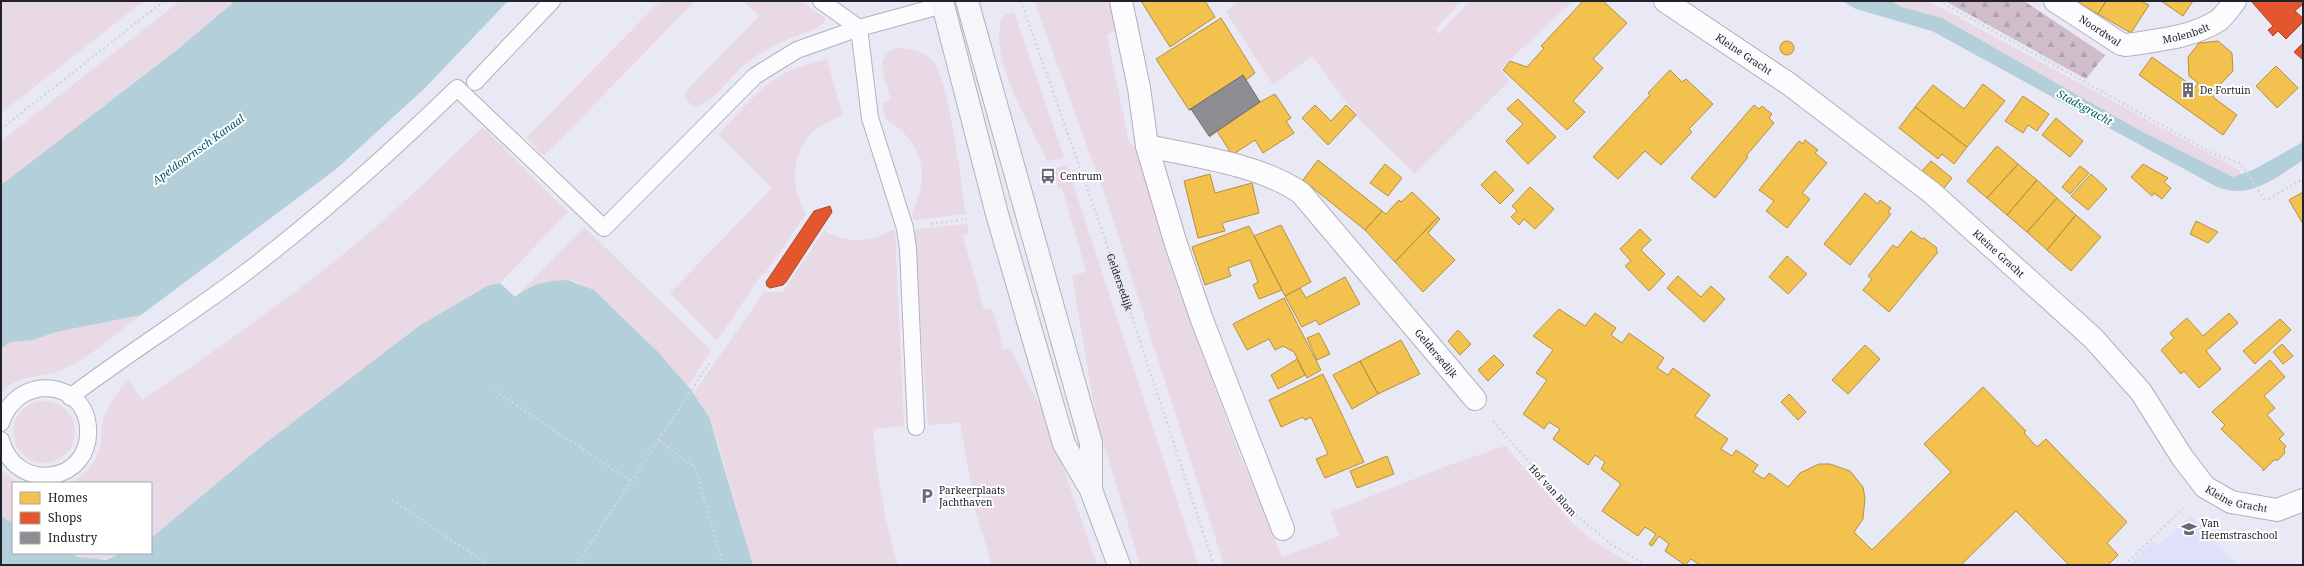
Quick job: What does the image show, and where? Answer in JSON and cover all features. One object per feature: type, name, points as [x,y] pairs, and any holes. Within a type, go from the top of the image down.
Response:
[{"type":"main road","points":[[967,1],[1091,443],[1091,490]]},
{"type":"main road","points":[[947,2],[997,214],[1064,444],[1091,490],[1119,565]]},
{"type":"street","points":[[1121,1],[1140,88],[1147,146],[1175,241],[1202,320],[1283,529]]},
{"type":"street","name":"Kleine Gracht","points":[[1665,1],[1789,84],[1932,193],[2065,312],[2093,338],[2141,392],[2182,457],[2205,486],[2231,502],[2277,510],[2303,500]]},
{"type":"street","name":"Noordwal","points":[[2055,1],[2121,44],[2126,45]]},
{"type":"street","name":"Molenbelt","points":[[2126,45],[2178,37],[2198,30],[2220,19],[2235,1]]},
{"type":"street","name":"Geldersedijk","points":[[1147,146],[1266,174],[1286,182],[1301,193],[1475,399]]},
{"type":"lane","points":[[475,82],[552,1]]},
{"type":"lane","points":[[821,1],[859,28],[870,118],[905,228],[907,242],[916,427]]},
{"type":"lane","points":[[70,397],[244,273],[317,217],[384,158],[457,88],[604,228],[755,76],[797,50],[859,28],[947,2]]},
{"type":"lane","points":[[1,423],[5,412],[12,401],[23,393],[37,388],[51,388],[65,393],[84,414],[88,427],[88,442],[83,454],[74,465],[62,473],[49,477],[35,476],[22,471],[11,462],[4,450],[1,440]]},
{"type":"path","points":[[1,129],[164,1]]},
{"type":"path","name":"Geldersedijk","points":[[1021,1],[1124,293],[1214,565]]},
{"type":"path","points":[[1939,1],[2214,154],[2240,163],[2264,199],[2268,199],[2303,179]]},
{"type":"path","points":[[576,565],[710,362]]},
{"type":"path","points":[[495,391],[632,482]]},
{"type":"path","name":"Hof van Blom","points":[[1475,399],[1575,514],[1612,545],[1646,565]]},
{"type":"path","points":[[659,441],[695,467],[723,565]]},
{"type":"path","points":[[2125,565],[2205,486]]},
{"type":"path","points":[[392,500],[488,565]]},
{"type":"shaded area","points":[[1,1],[144,1],[1,113]]},
{"type":"shaded area","points":[[180,1],[235,1],[177,50],[1,185],[1,141]]},
{"type":"shaded area","points":[[660,1],[695,1],[544,156],[526,138]]},
{"type":"shaded area","points":[[743,1],[801,1],[825,18],[825,21],[819,27],[778,44],[758,55],[740,69],[712,98],[699,106],[693,107],[685,98],[686,91],[759,16]]},
{"type":"shaded area","points":[[1034,1],[1108,1],[1112,6],[1117,29],[1107,35],[1129,142],[1138,149],[1157,222],[1177,286],[1240,455],[1282,557],[1339,536],[1331,512],[1452,464],[1505,446],[1576,527],[1597,543],[1632,565],[1224,565],[1107,201]]},
{"type":"shaded area","points":[[1239,1],[1462,1],[1435,29],[1439,34],[1470,1],[1573,1],[1500,69],[1509,81],[1415,174],[1357,117],[1312,56],[1273,85],[1226,12]]},
{"type":"shaded area","points":[[1891,1],[1929,1],[2239,170],[2242,175],[2234,177],[2220,172],[2139,130],[1942,18],[1902,7]]},
{"type":"shaded area","points":[[1014,12],[1064,157],[1048,162],[1021,110],[1005,71],[999,34],[1002,17]]},
{"type":"shaded area","points":[[898,48],[924,54],[931,59],[938,70],[944,87],[954,132],[966,214],[914,220],[912,213],[921,185],[922,172],[920,160],[908,138],[899,128],[886,119],[882,103],[891,100],[882,70],[885,56],[890,51]]},
{"type":"shaded area","points":[[827,59],[842,114],[816,129],[807,138],[797,158],[795,181],[797,192],[806,214],[763,276],[761,275],[717,341],[670,293],[772,188],[718,134],[754,97],[778,77],[796,69]]},
{"type":"shaded area","points":[[483,127],[568,212],[500,283],[487,286],[419,326],[263,445],[152,537],[152,482],[72,482],[87,471],[95,461],[100,449],[102,424],[106,412],[112,400],[129,380],[142,400],[246,328],[321,272],[364,237],[416,191]]},
{"type":"shaded area","points":[[1067,165],[1198,565],[1140,565],[1096,417],[1072,276],[1086,272],[1062,188],[1058,188],[1052,169]]},
{"type":"shaded area","points":[[967,224],[969,234],[963,236],[984,310],[992,308],[1002,340],[1000,341],[1003,350],[1010,348],[1046,418],[1097,565],[992,565],[976,513],[960,423],[928,425],[914,234],[917,229]]},
{"type":"shaded area","points":[[584,227],[711,350],[688,387],[631,324],[595,293],[580,283],[568,280],[562,281],[515,297]]},
{"type":"shaded area","points":[[895,229],[904,426],[873,429],[882,497],[898,565],[753,565],[718,443],[694,393],[764,292],[782,292],[824,231],[843,238],[860,240],[876,237]]},
{"type":"shaded area","points":[[141,315],[93,352],[73,365],[54,373],[14,383],[7,387],[1,394],[1,349],[10,342],[33,340],[56,332]]},
{"type":"shaded area","points":[[44,401],[56,403],[66,410],[73,420],[75,432],[73,444],[66,454],[56,461],[44,463],[32,461],[22,454],[15,444],[13,432],[15,420],[22,410],[32,403]]},
{"type":"shaded area","points":[[1,470],[17,482],[12,482],[12,522],[1,516]]},
{"type":"shaded area","name":"Van Heemstraschool","points":[[2190,516],[2237,565],[2129,565],[2153,541],[2158,546]]},
{"type":"shaded area","points":[[72,554],[118,554],[102,559],[89,559]]},
{"type":"green space","points":[[1945,1],[2024,1],[2105,55],[2086,79]]},
{"type":"water","name":"Apeldoornsch Kanaal","points":[[235,1],[508,1],[424,89],[335,170],[141,315],[56,332],[33,340],[10,342],[1,349],[1,185],[177,50]]},
{"type":"water","name":"Stadsgracht","points":[[1842,1],[1891,1],[1902,7],[1942,18],[2139,130],[2233,177],[2253,170],[2303,142],[2303,160],[2272,180],[2252,189],[2241,191],[2217,187],[1932,31],[1856,9]]},
{"type":"water","points":[[568,280],[594,290],[658,352],[691,390],[709,417],[753,565],[1,565],[1,516],[12,522],[12,554],[72,554],[78,557],[106,560],[118,554],[152,554],[152,537],[263,445],[419,326],[487,286],[500,283],[515,297],[534,286],[552,281]]},
{"type":"building: Homes","points":[[1141,1],[1205,1],[1215,17],[1170,47]]},
{"type":"building: Homes","points":[[1583,1],[1603,1],[1627,23],[1593,59],[1603,68],[1573,101],[1585,112],[1567,130],[1503,70],[1510,61],[1527,67],[1544,48],[1541,46]]},
{"type":"building: Homes","points":[[2076,1],[2106,1],[2098,14]]},
{"type":"building: Homes","points":[[2106,1],[2141,1],[2149,5],[2131,33],[2098,14]]},
{"type":"building: Homes","points":[[2161,1],[2193,1],[2183,16]]},
{"type":"building: Homes","points":[[1221,18],[1255,73],[1246,80],[1243,75],[1189,110],[1156,59]]},
{"type":"building: Homes","points":[[1787,41],[1792,43],[1794,48],[1792,53],[1787,55],[1782,53],[1780,48],[1782,43]]},
{"type":"building: Homes","name":"De Fortuin","points":[[2218,41],[2232,53],[2233,71],[2213,92],[2215,94],[2213,97],[2237,115],[2223,135],[2139,75],[2152,57],[2195,88],[2198,83],[2189,76],[2188,57],[2199,43]]},
{"type":"building: Homes","points":[[2276,66],[2298,88],[2277,108],[2256,86]]},
{"type":"building: Homes","points":[[1670,70],[1682,82],[1686,79],[1713,104],[1689,129],[1692,132],[1661,165],[1645,151],[1618,179],[1593,157],[1650,95],[1648,93]]},
{"type":"building: Homes","points":[[1983,84],[2005,101],[1967,147],[1915,107],[1933,85],[1964,109]]},
{"type":"building: Homes","points":[[1275,94],[1291,118],[1286,121],[1294,133],[1263,153],[1255,140],[1232,155],[1217,131],[1260,102]]},
{"type":"building: Homes","points":[[2023,96],[2049,114],[2037,131],[2028,125],[2023,133],[2005,121]]},
{"type":"building: Homes","points":[[1518,99],[1556,137],[1528,164],[1506,141],[1523,124],[1507,109]]},
{"type":"building: Homes","points":[[1315,105],[1331,121],[1346,105],[1356,115],[1328,145],[1302,118]]},
{"type":"building: Homes","points":[[1754,105],[1759,109],[1762,106],[1772,114],[1769,118],[1774,123],[1746,156],[1748,157],[1715,198],[1691,178]]},
{"type":"building: Homes","points":[[1915,107],[1967,147],[1954,164],[1942,154],[1938,159],[1899,128]]},
{"type":"building: Homes","points":[[2056,118],[2083,141],[2070,157],[2042,135]]},
{"type":"building: Homes","points":[[1805,140],[1818,150],[1815,153],[1827,163],[1802,193],[1810,199],[1787,228],[1766,211],[1774,201],[1759,190],[1799,141],[1803,144]]},
{"type":"building: Homes","points":[[1997,146],[2018,164],[1987,198],[1967,181]]},
{"type":"building: Homes","points":[[1318,160],[1382,211],[1365,230],[1303,180]]},
{"type":"building: Homes","points":[[1931,161],[1952,178],[1944,188],[1922,171]]},
{"type":"building: Homes","points":[[1385,164],[1402,178],[1388,196],[1370,183]]},
{"type":"building: Homes","points":[[2018,164],[2037,180],[2007,215],[1987,198]]},
{"type":"building: Homes","points":[[2143,164],[2168,178],[2164,182],[2171,188],[2162,199],[2154,193],[2152,196],[2131,177]]},
{"type":"building: Homes","points":[[2080,166],[2089,173],[2070,194],[2062,187]]},
{"type":"building: Homes","points":[[1495,171],[1514,190],[1500,204],[1481,185]]},
{"type":"building: Homes","points":[[1210,174],[1215,193],[1252,183],[1259,213],[1222,223],[1225,231],[1198,238],[1184,181]]},
{"type":"building: Homes","points":[[2091,174],[2107,189],[2088,210],[2071,196]]},
{"type":"building: Homes","points":[[2037,180],[2057,198],[2027,232],[2007,215]]},
{"type":"building: Homes","points":[[1530,187],[1554,209],[1535,229],[1524,219],[1519,225],[1511,217],[1517,211],[1512,206]]},
{"type":"building: Homes","points":[[1412,192],[1438,217],[1395,262],[1365,230],[1382,211],[1386,214],[1399,200],[1401,202]]},
{"type":"building: Homes","points":[[2303,192],[2303,224],[2289,200]]},
{"type":"building: Homes","points":[[1865,193],[1878,204],[1880,200],[1891,208],[1888,212],[1891,214],[1850,265],[1824,244]]},
{"type":"building: Homes","points":[[2057,198],[2076,215],[2047,250],[2027,232]]},
{"type":"building: Homes","points":[[2076,215],[2101,237],[2071,271],[2047,250]]},
{"type":"building: Homes","points":[[1438,217],[1440,219],[1428,233],[1455,260],[1423,292],[1395,262]]},
{"type":"building: Homes","points":[[2196,221],[2218,232],[2208,243],[2190,234]]},
{"type":"building: Homes","points":[[1281,225],[1311,282],[1285,296],[1254,236]]},
{"type":"building: Homes","points":[[1249,226],[1282,290],[1259,299],[1253,285],[1258,282],[1250,260],[1228,268],[1231,276],[1205,285],[1192,247]]},
{"type":"building: Homes","points":[[1640,229],[1651,240],[1641,250],[1665,274],[1649,291],[1625,266],[1631,261],[1620,249]]},
{"type":"building: Homes","points":[[1911,231],[1922,239],[1924,238],[1937,248],[1936,250],[1938,252],[1889,312],[1863,290],[1872,279],[1868,276],[1893,245],[1897,248]]},
{"type":"building: Homes","points":[[1787,256],[1807,274],[1788,294],[1769,277]]},
{"type":"building: Homes","points":[[1678,276],[1701,297],[1711,286],[1725,299],[1704,322],[1667,288]]},
{"type":"building: Homes","points":[[1345,277],[1360,304],[1319,325],[1316,320],[1302,327],[1285,296],[1300,288],[1306,298]]},
{"type":"building: Homes","points":[[1284,298],[1321,370],[1307,378],[1294,352],[1283,346],[1275,350],[1269,339],[1247,350],[1233,324]]},
{"type":"building: Homes","points":[[1559,309],[1585,326],[1595,313],[1616,328],[1611,335],[1622,343],[1629,333],[1664,358],[1657,368],[1668,375],[1673,368],[1710,395],[1695,416],[1728,439],[1721,449],[1732,456],[1736,450],[1758,465],[1753,472],[1764,479],[1769,473],[1788,487],[1800,473],[1819,464],[1830,464],[1850,471],[1863,487],[1865,498],[1863,519],[1854,532],[1872,550],[1951,472],[1924,444],[1983,387],[2026,431],[2024,433],[2037,447],[2046,439],[2127,522],[2107,543],[2118,555],[2108,565],[2069,565],[2016,511],[1961,565],[1700,565],[1691,559],[1685,565],[1665,551],[1669,544],[1659,536],[1652,546],[1649,544],[1656,534],[1645,527],[1638,536],[1602,511],[1621,484],[1601,469],[1605,462],[1595,455],[1588,465],[1553,439],[1560,429],[1549,422],[1544,429],[1523,414],[1547,380],[1536,373],[1553,350],[1533,336]]},
{"type":"building: Homes","points":[[2229,313],[2238,323],[2206,351],[2221,369],[2199,388],[2184,371],[2181,374],[2161,350],[2174,338],[2170,333],[2187,318],[2203,336]]},
{"type":"building: Homes","points":[[2280,319],[2291,330],[2255,364],[2243,351]]},
{"type":"building: Homes","points":[[1458,330],[1471,344],[1460,355],[1448,341]]},
{"type":"building: Homes","points":[[1319,333],[1330,354],[1317,360],[1307,338]]},
{"type":"building: Homes","points":[[1401,340],[1420,374],[1378,394],[1360,361]]},
{"type":"building: Homes","points":[[2282,344],[2293,356],[2283,364],[2273,352]]},
{"type":"building: Homes","points":[[1865,345],[1880,359],[1848,394],[1832,380]]},
{"type":"building: Homes","points":[[1494,355],[1504,365],[1488,381],[1478,370]]},
{"type":"building: Homes","points":[[1297,359],[1305,375],[1278,389],[1271,375]]},
{"type":"building: Homes","points":[[2270,360],[2285,377],[2264,396],[2275,408],[2267,415],[2284,434],[2279,439],[2286,446],[2284,449],[2285,453],[2278,460],[2274,460],[2263,471],[2263,469],[2221,429],[2225,425],[2212,412]]},
{"type":"building: Homes","points":[[1360,361],[1378,394],[1352,409],[1333,375]]},
{"type":"building: Homes","points":[[1323,374],[1364,462],[1325,478],[1316,459],[1328,454],[1311,417],[1305,420],[1303,417],[1281,427],[1269,400]]},
{"type":"building: Homes","points":[[1789,394],[1806,412],[1798,420],[1781,402]]},
{"type":"building: Homes","points":[[1387,456],[1394,474],[1357,488],[1350,471]]},
{"type":"building: Shops","points":[[2251,1],[2303,1],[2303,4],[2295,11],[2303,18],[2303,22],[2286,39],[2278,31],[2273,36],[2268,30],[2273,26]]},
{"type":"building: Shops","points":[[2303,43],[2303,60],[2294,52]]},
{"type":"building: Shops","points":[[830,206],[832,212],[786,282],[783,285],[770,288],[767,286],[766,282],[814,211]]},
{"type":"building: Industry","points":[[1243,75],[1260,102],[1209,136],[1191,109],[1189,110]]},
{"type":"place","name":"De Fortuin","points":[[2188,90]]},
{"type":"place","name":"Centrum","points":[[1048,176]]},
{"type":"place","name":"Parkeerplaats Jachthaven","points":[[927,496]]},
{"type":"place","name":"Van Heemstraschool","points":[[2189,529]]}]
